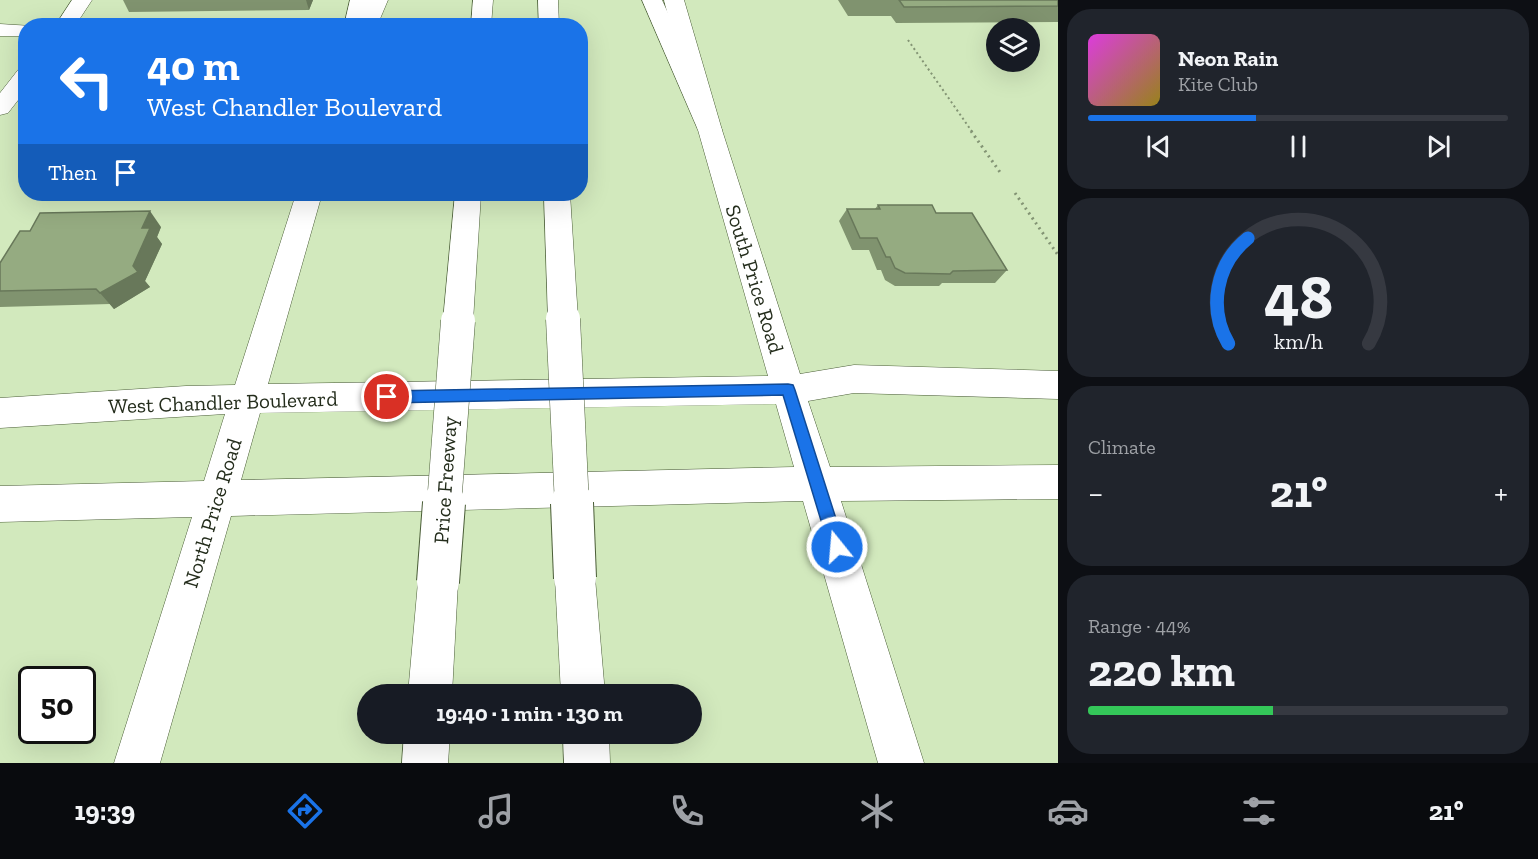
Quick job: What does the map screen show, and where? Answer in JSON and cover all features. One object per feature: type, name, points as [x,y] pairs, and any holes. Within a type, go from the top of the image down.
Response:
[{"type":"main road","points":[[70,18],[82,0]]},
{"type":"main road","points":[[356,18],[360,0]]},
{"type":"main road","points":[[370,18],[378,0]]},
{"type":"main road","points":[[482,18],[483,0]]},
{"type":"main road","points":[[548,0],[549,18]]},
{"type":"main road","points":[[652,0],[710,130]]},
{"type":"main road","name":"South Price Road","points":[[674,0],[710,130],[901,763]]},
{"type":"main road","points":[[0,30],[18,30]]},
{"type":"main road","points":[[0,108],[18,85]]},
{"type":"main road","name":"North Price Road","points":[[137,763],[307,201]]},
{"type":"main road","name":"Price Freeway","points":[[431,684],[467,201]]},
{"type":"main road","points":[[557,201],[575,578],[582,684]]},
{"type":"main road","name":"West Chandler Boulevard","points":[[0,413],[186,400],[788,390],[854,379],[1058,385]]},
{"type":"main road","points":[[0,504],[816,484],[1058,482]]},
{"type":"main road","points":[[425,763],[426,744]]},
{"type":"main road","points":[[586,744],[587,763]]},
{"type":"path","points":[[909,40],[1002,175]]},
{"type":"path","points":[[1015,193],[1058,255]]},
{"type":"building","points":[[899,0],[1058,0],[1058,6],[904,7]]},
{"type":"building","points":[[878,205],[932,205],[936,213],[972,213],[1007,270],[953,271],[950,274],[905,273],[895,268],[890,257],[886,257],[877,238],[860,238],[847,209],[880,209]]},
{"type":"building","points":[[150,211],[142,228],[150,228],[133,266],[138,272],[100,293],[96,289],[0,291],[0,263],[20,231],[30,231],[40,213]]},
{"type":"route","points":[[387,397],[788,390],[837,547]]}]
